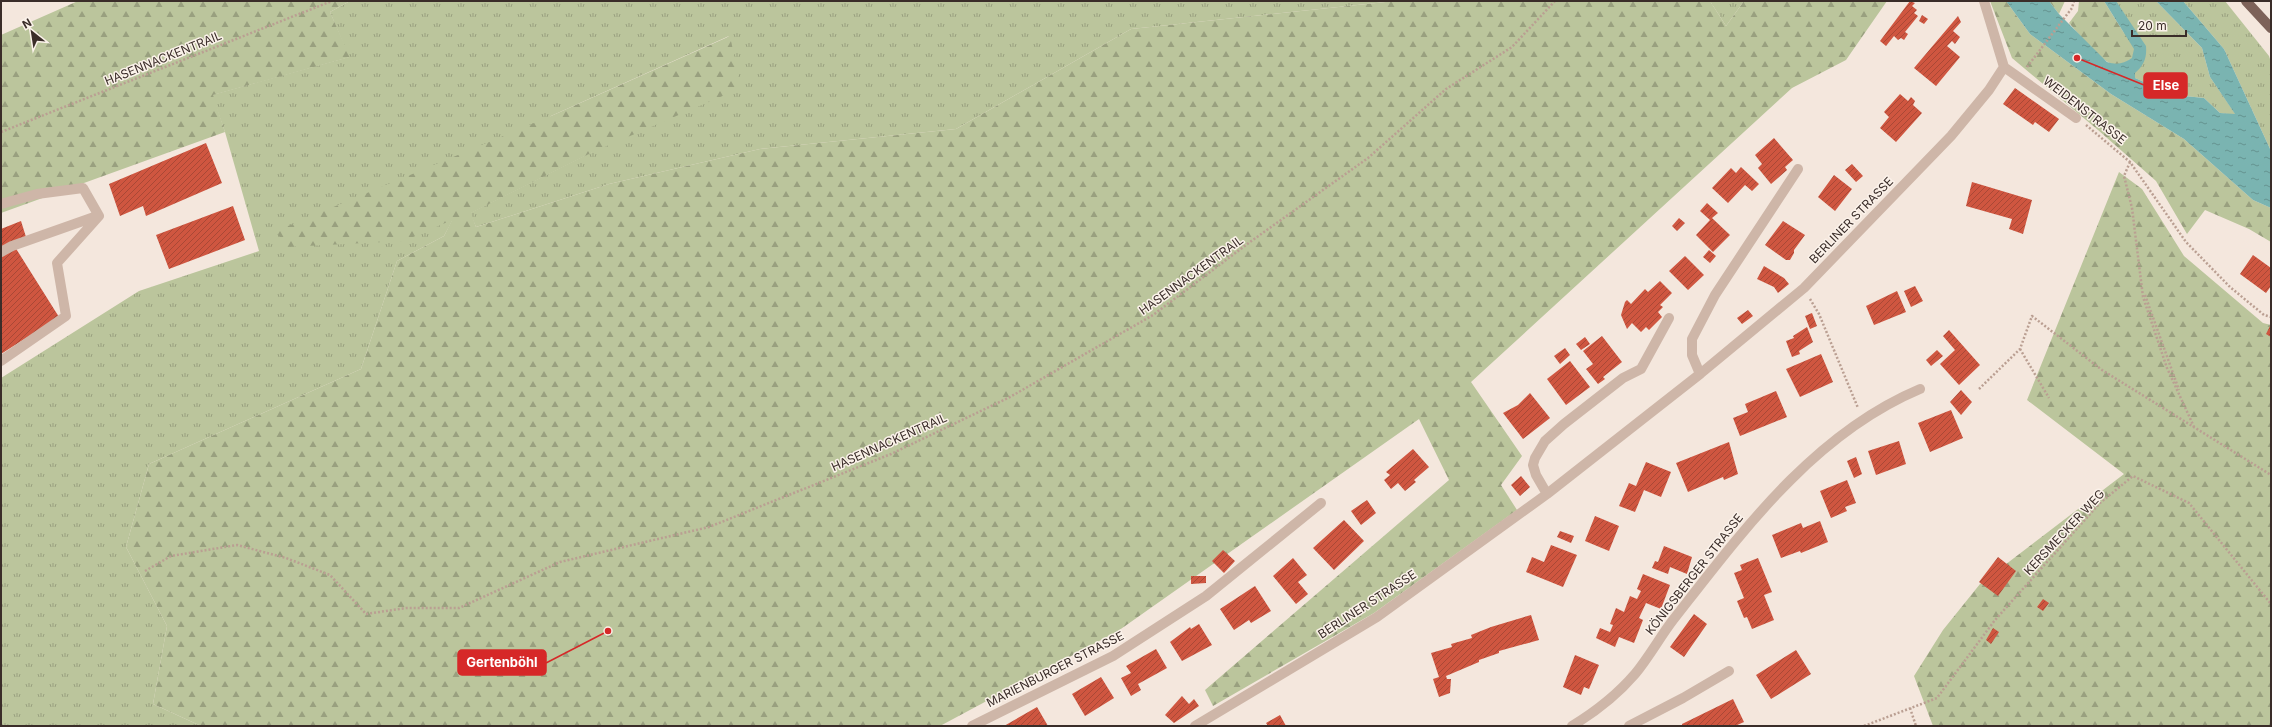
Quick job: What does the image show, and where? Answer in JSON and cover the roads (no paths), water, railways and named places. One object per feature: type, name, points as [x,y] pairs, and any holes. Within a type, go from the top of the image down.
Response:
[{"type":"main road","points":[[2246,1],[2271,28]]},
{"type":"street","points":[[1984,1],[2004,66]]},
{"type":"street","name":"WEIDENSTRASSE","points":[[2004,66],[2076,118]]},
{"type":"street","name":"BERLINER STRASSE","points":[[1195,726],[1377,617],[1547,494],[1700,374],[1804,288],[1951,136],[1989,90],[2004,66]]},
{"type":"street","points":[[1700,374],[1692,355],[1692,339],[1715,295],[1798,169]]},
{"type":"street","points":[[1,204],[37,194],[83,188],[99,216]]},
{"type":"street","points":[[1,252],[12,246],[99,216]]},
{"type":"street","points":[[1,361],[66,316],[57,263],[99,216]]},
{"type":"street","points":[[1547,494],[1536,475],[1533,465],[1535,458],[1545,441],[1564,424],[1623,378],[1641,369],[1669,318]]},
{"type":"street","name":"KÖNIGSBERGER STRASSE","points":[[1572,726],[1611,698],[1635,674],[1672,622],[1744,529],[1815,458],[1862,419],[1895,399],[1920,389]]},
{"type":"street","name":"MARIENBURGER STRASSE","points":[[972,726],[1113,656],[1206,596],[1321,503]]},
{"type":"street","points":[[1629,726],[1683,698],[1729,671]]},
{"type":"water","points":[[2006,1],[2049,1],[2059,14],[2107,62],[2117,64],[2126,62],[2132,58],[2134,49],[2104,1],[2116,1],[2146,46],[2144,61],[2135,73],[2135,78],[2158,88],[2165,94],[2204,98],[2220,113],[2235,114],[2210,77],[2202,48],[2156,1],[2183,1],[2224,49],[2271,151],[2271,208],[2253,200],[2184,139],[2111,94],[2030,34]]},
{"type":"place","name":"Else","points":[[2077,58]]},
{"type":"place","name":"Gertenböhl","points":[[608,631]]}]
